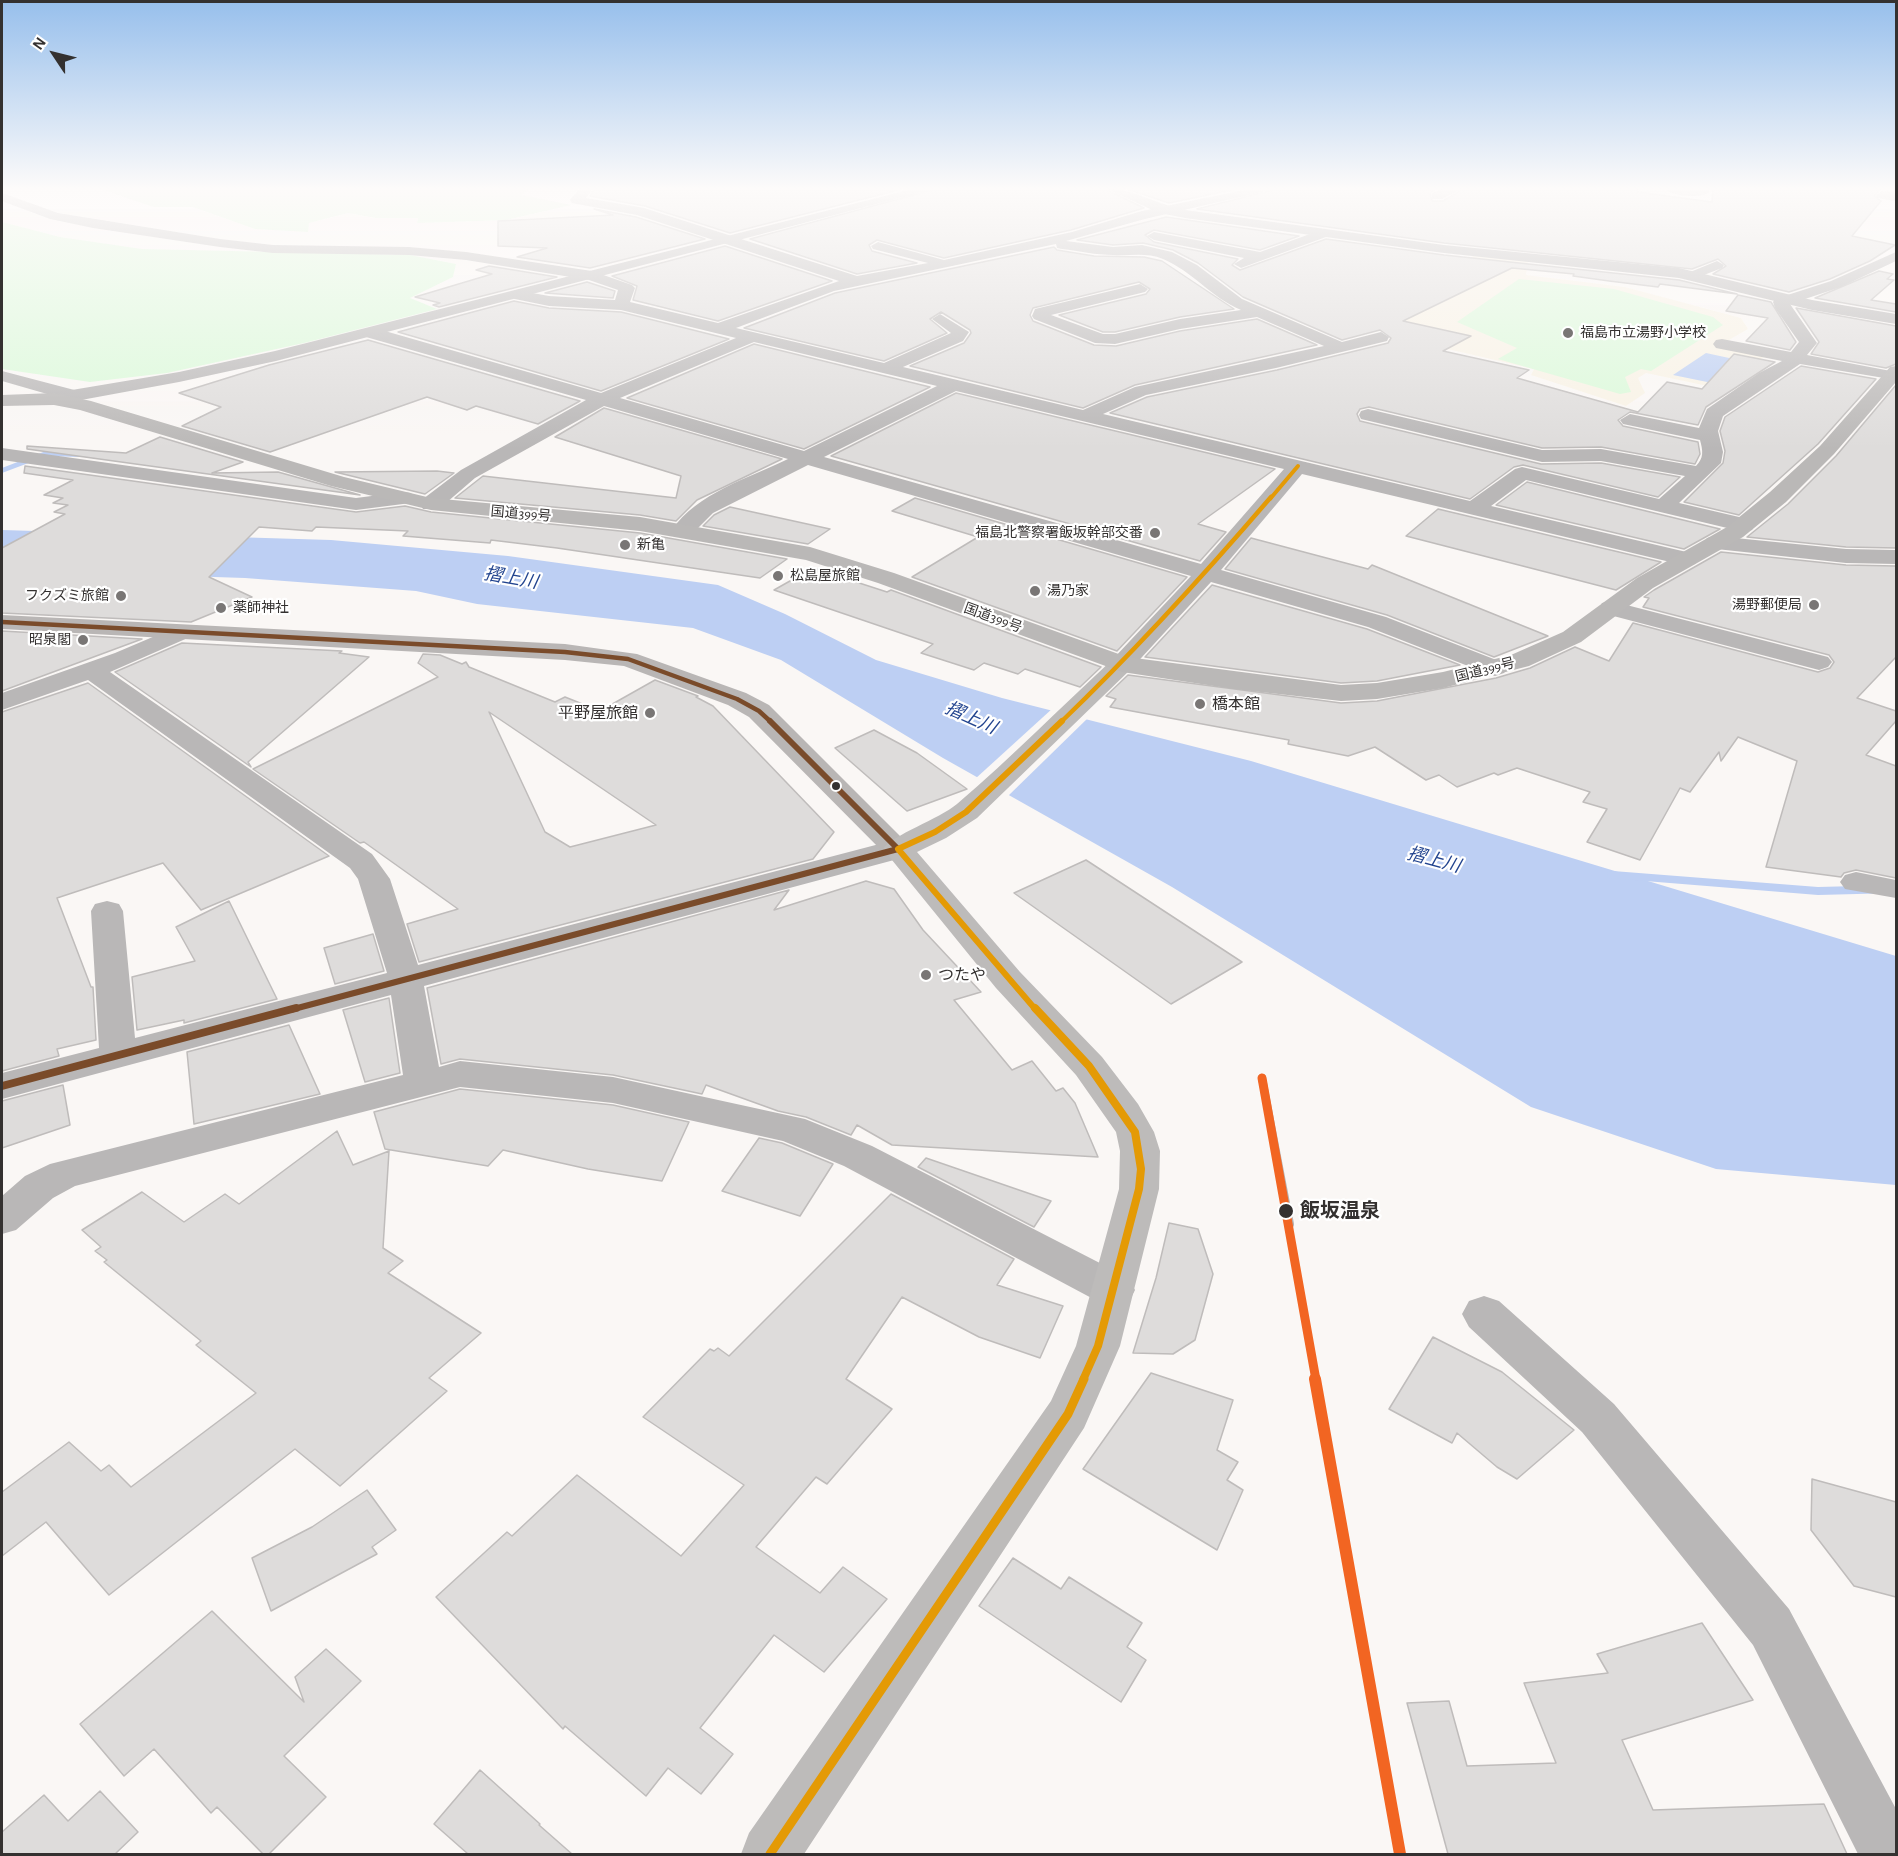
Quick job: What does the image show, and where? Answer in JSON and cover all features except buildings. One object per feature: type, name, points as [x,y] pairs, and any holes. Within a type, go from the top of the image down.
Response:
[{"type":"highway","name":"国道399号","points":[[2,401],[64,397],[338,482],[431,504],[683,530],[810,554],[886,578],[1122,664],[1234,681],[1341,693],[1377,691],[1495,668],[1520,661],[1572,637],[1645,583],[1744,525],[1778,497],[1827,450],[1894,375]]},
{"type":"main road","points":[[2,622],[565,652],[639,663],[720,691],[759,711],[898,849],[1008,980],[1089,1066],[1136,1132],[1141,1169],[1139,1189],[1098,1346],[1068,1414],[770,1854]]},
{"type":"main road","points":[[898,849],[935,832],[966,812],[1122,664]]},
{"type":"street","points":[[2,376],[64,397],[179,377],[372,333],[592,276],[627,288],[621,305]]},
{"type":"street","points":[[839,276],[856,281]]},
{"type":"street","points":[[718,329],[829,288],[884,276]]},
{"type":"street","points":[[889,276],[917,287]]},
{"type":"street","points":[[1202,276],[1236,302],[1338,346]]},
{"type":"street","points":[[1694,276],[1785,298],[1896,319]]},
{"type":"street","points":[[1664,506],[1711,463],[1713,452],[1707,431],[1714,413],[1796,358],[1808,343],[1806,334],[1782,308],[1781,302],[1785,298],[1836,284],[1854,276]]},
{"type":"street","points":[[1140,289],[1041,312],[1040,316],[1101,339],[1115,339],[1180,324],[1259,312]]},
{"type":"street","points":[[516,295],[549,301],[621,305],[1687,559]]},
{"type":"street","points":[[884,369],[957,337],[961,332],[940,319]]},
{"type":"street","points":[[372,333],[1377,622],[1495,668]]},
{"type":"street","points":[[1084,416],[1142,391],[1276,363],[1380,337]]},
{"type":"street","points":[[431,504],[468,474],[602,399],[752,338]]},
{"type":"street","points":[[1722,344],[1894,375]]},
{"type":"street","points":[[683,530],[705,508],[953,385]]},
{"type":"street","points":[[1368,416],[1542,456]]},
{"type":"street","points":[[1630,420],[1709,436]]},
{"type":"street","points":[[1474,508],[1522,473],[1533,460],[1542,456],[1569,452],[1647,462],[1700,473]]},
{"type":"street","points":[[2,454],[356,504],[403,498]]},
{"type":"street","points":[[1122,664],[1207,572],[1298,466]]},
{"type":"street","points":[[1522,473],[1744,525]]},
{"type":"street","points":[[1715,543],[1827,554],[1896,556]]},
{"type":"street","points":[[1827,554],[1896,577]]},
{"type":"street","points":[[1611,608],[1819,662]]},
{"type":"street","points":[[2,702],[91,670],[181,632]]},
{"type":"street","points":[[91,670],[361,861],[374,879],[406,980],[423,1083]]},
{"type":"street","points":[[2,1086],[898,849]]},
{"type":"street","points":[[1856,882],[1896,889]]},
{"type":"street","points":[[107,911],[118,1056]]},
{"type":"street","points":[[2,1219],[39,1187],[64,1174],[460,1074],[613,1090],[791,1129],[858,1156],[1114,1290]]},
{"type":"street","points":[[1484,1314],[1598,1418],[1771,1627],[1889,1854]]},
{"type":"shaded area","name":"福島市立湯野小学校","points":[[1338,276],[1531,276],[1625,287],[1741,318],[1748,329],[1722,344],[1764,357],[1717,388],[1646,373],[1638,378],[1645,393],[1626,406],[1531,375],[1534,369],[1400,338]]},
{"type":"green space","points":[[2,276],[453,276],[410,298],[437,309],[304,343],[167,373],[90,382],[2,369]]},
{"type":"green space","points":[[1519,279],[1614,289],[1713,317],[1723,325],[1651,371],[1641,369],[1625,377],[1631,392],[1620,394],[1498,359],[1517,348],[1457,322]]},
{"type":"water","points":[[1706,353],[1743,361],[1712,383],[1673,375]]},
{"type":"water","name":"摺上川","points":[[2,530],[331,540],[508,556],[718,585],[785,614],[876,660],[1002,698],[1251,761],[1896,956],[1896,1185],[1716,1169],[1531,1107],[1172,887],[943,758],[781,660],[693,628],[477,604],[416,591],[245,578],[2,570]]},
{"type":"pier","points":[[1053,708],[1089,717],[1007,797],[975,779]]},
{"type":"waterway","points":[[2,471],[46,453],[80,455]]},
{"type":"waterway","points":[[1613,875],[1818,891],[1896,889]]},
{"type":"railway","points":[[1262,1078],[1290,1224]]},
{"type":"transit line","points":[[770,1854],[1068,1414],[1098,1346],[1139,1189],[1141,1169],[1135,1132],[1089,1066],[1008,980],[898,849],[935,832],[966,812],[1106,679],[1207,572],[1298,466]]},
{"type":"transit line","points":[[2,622],[565,652],[628,659],[737,699],[759,711],[898,849],[2,1086]]},
{"type":"transit line","points":[[1262,1078],[1400,1854]]},
{"type":"place","name":"福島市立湯野小学校","points":[[1568,333]]},
{"type":"place","name":"福島北警察署飯坂幹部交番","points":[[1155,533]]},
{"type":"place","name":"新亀","points":[[625,545]]},
{"type":"place","name":"松島屋旅館","points":[[778,576]]},
{"type":"place","name":"湯乃家","points":[[1035,591]]},
{"type":"place","name":"フクズミ旅館","points":[[121,596]]},
{"type":"place","name":"湯野郵便局","points":[[1814,605]]},
{"type":"place","name":"薬師神社","points":[[221,608]]},
{"type":"place","name":"昭泉閣","points":[[83,640]]},
{"type":"place","name":"橋本館","points":[[1200,704]]},
{"type":"place","name":"平野屋旅館","points":[[650,713]]},
{"type":"place","name":"つたや","points":[[926,975]]},
{"type":"place","name":"飯坂温泉","points":[[1286,1211]]}]
